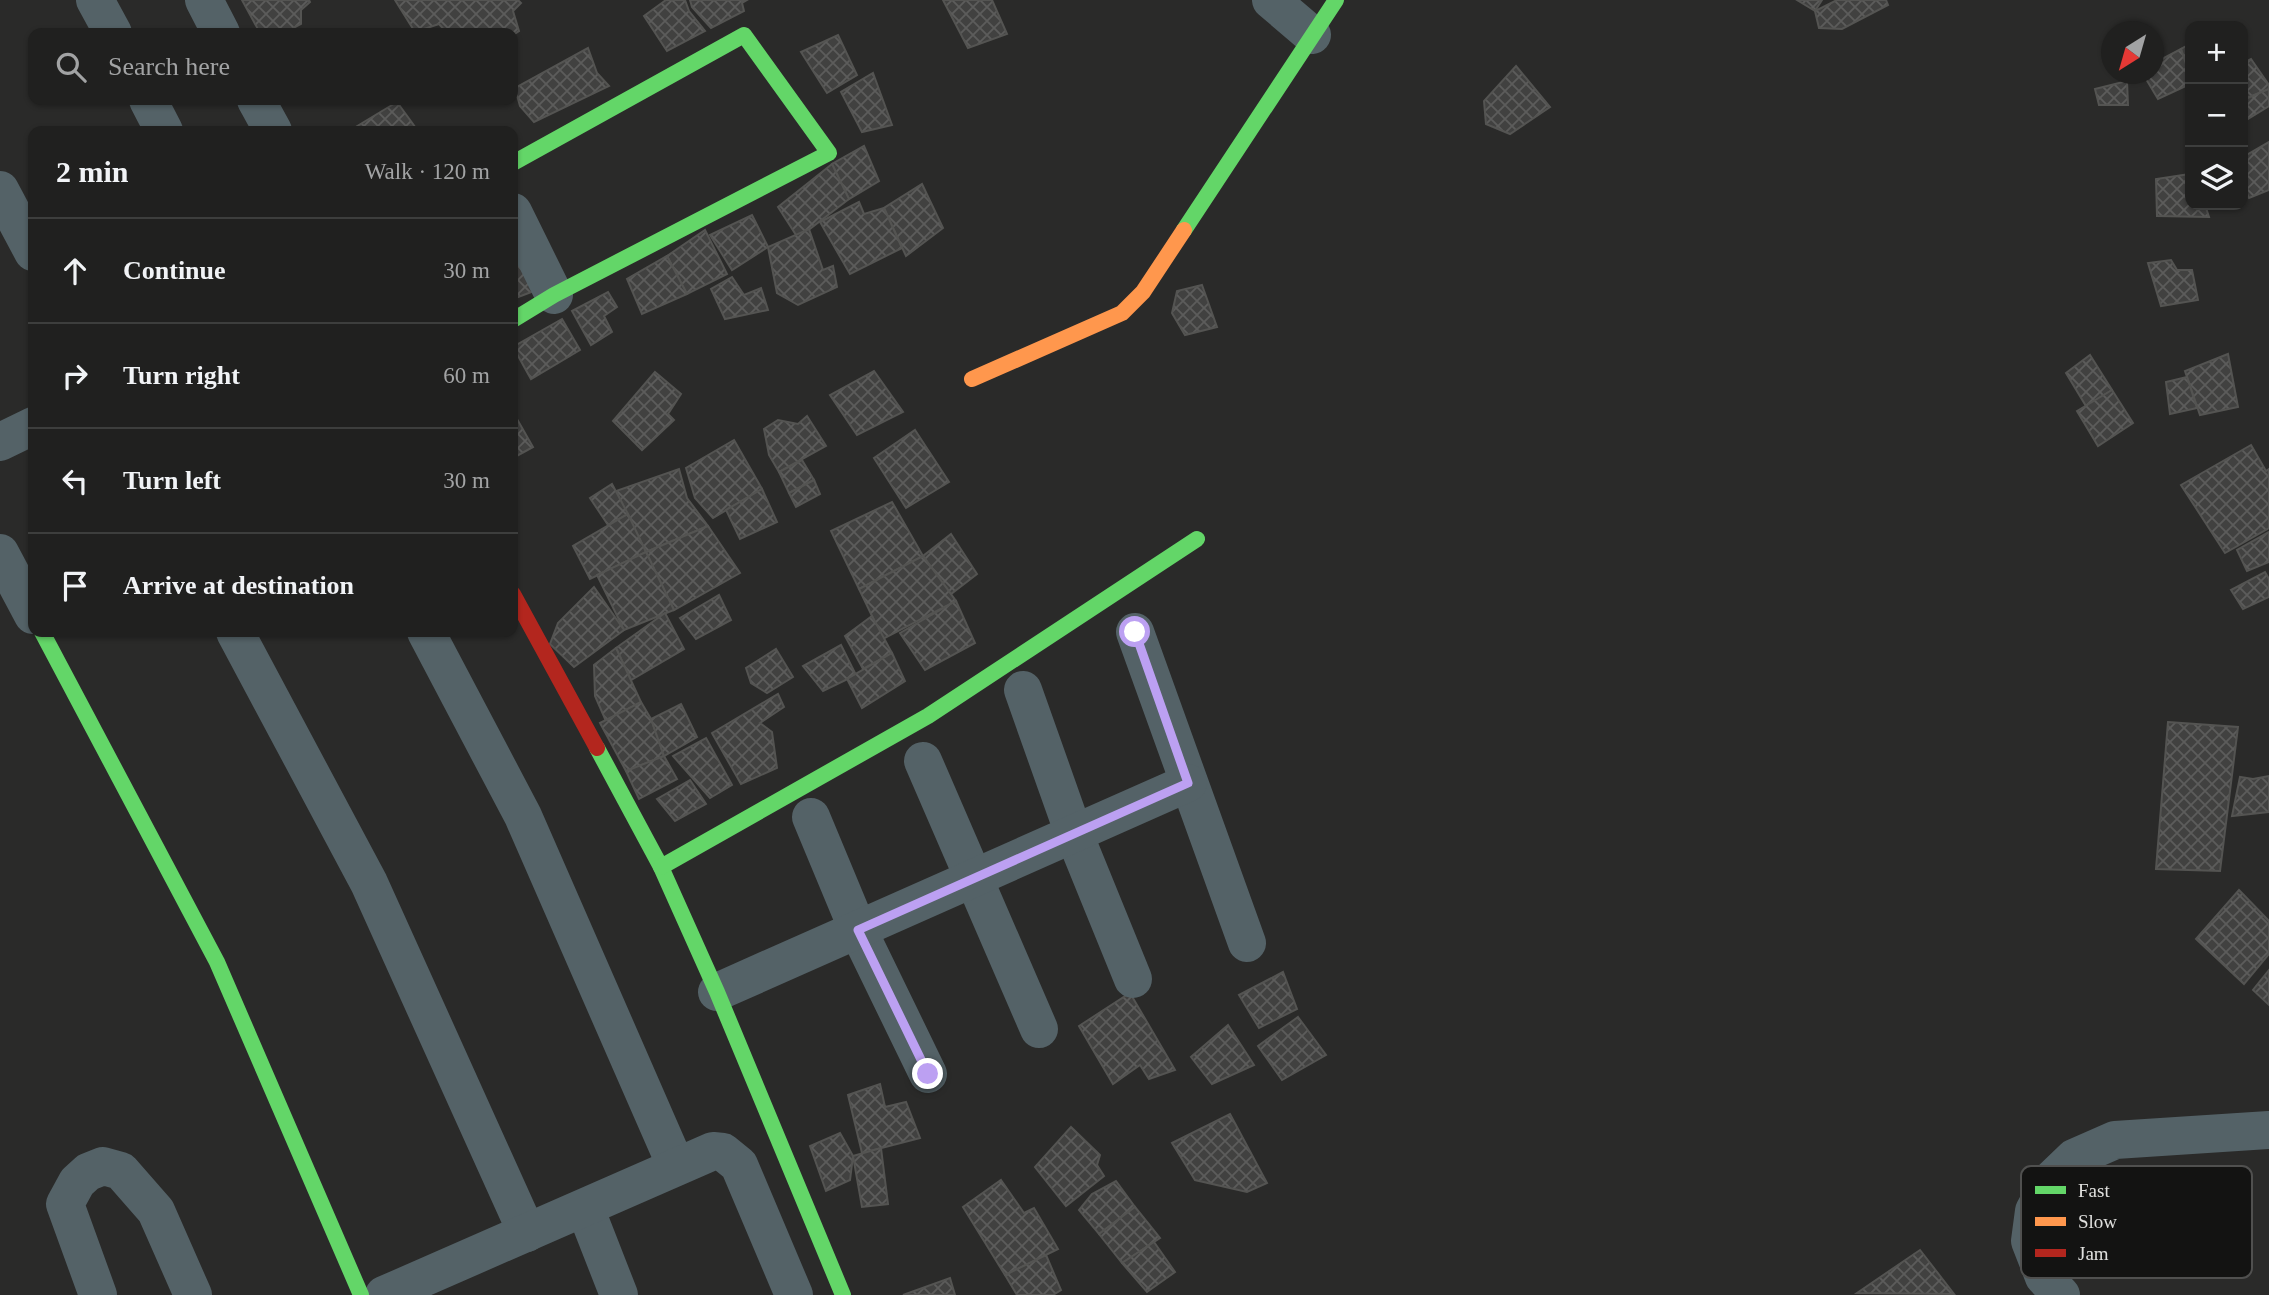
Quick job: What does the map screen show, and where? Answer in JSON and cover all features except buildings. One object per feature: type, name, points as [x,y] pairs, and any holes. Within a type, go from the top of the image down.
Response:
[{"type":"street","points":[[95,0],[110,28]]},
{"type":"street","points":[[204,0],[218,28]]},
{"type":"street","points":[[1271,0],[1312,35]]},
{"type":"street","points":[[972,379],[1122,313],[1143,292],[1336,0]]},
{"type":"street","points":[[518,160],[744,35],[829,153],[554,295],[518,317]]},
{"type":"street","points":[[151,105],[161,126]]},
{"type":"street","points":[[260,105],[270,126]]},
{"type":"street","points":[[0,190],[28,243]]},
{"type":"street","points":[[518,222],[554,295]]},
{"type":"street","points":[[0,442],[28,428]]},
{"type":"street","points":[[661,867],[928,716],[1197,539]]},
{"type":"street","points":[[0,553],[28,606]]},
{"type":"street","points":[[518,603],[661,867],[717,992],[843,1295]]},
{"type":"street","points":[[1135,632],[1247,943]]},
{"type":"street","points":[[45,637],[217,962],[361,1295]]},
{"type":"street","points":[[238,637],[369,883],[527,1233]]},
{"type":"street","points":[[429,637],[523,816],[676,1166]]},
{"type":"street","points":[[1023,690],[1073,834],[1133,979]]},
{"type":"street","points":[[923,761],[1039,1029]]},
{"type":"street","points":[[717,992],[1188,783]]},
{"type":"street","points":[[811,817],[858,930],[928,1074]]},
{"type":"street","points":[[2066,1166],[2074,1158],[2115,1140],[2269,1130]]},
{"type":"street","points":[[384,1295],[441,1284],[527,1233],[713,1151],[723,1152],[739,1165],[794,1295]]},
{"type":"street","points":[[98,1295],[65,1204],[77,1182],[88,1172],[103,1166],[121,1171],[156,1211],[193,1295]]},
{"type":"street","points":[[585,1208],[619,1295]]},
{"type":"street","points":[[2045,1278],[2061,1295]]},
{"type":"traffic: fast","points":[[1184,230],[1336,0]]},
{"type":"traffic: fast","points":[[518,160],[744,35],[829,153],[554,295],[518,317]]},
{"type":"traffic: fast","points":[[661,867],[928,716],[1197,539]]},
{"type":"traffic: fast","points":[[45,637],[217,962],[361,1295]]},
{"type":"traffic: fast","points":[[597,748],[661,867],[717,992],[843,1295]]},
{"type":"traffic: slow","points":[[972,379],[1122,313],[1143,292],[1184,230]]},
{"type":"traffic: jam","points":[[518,603],[597,748]]},
{"type":"route","points":[[928,1074],[858,930],[1188,783],[1135,632]]}]
